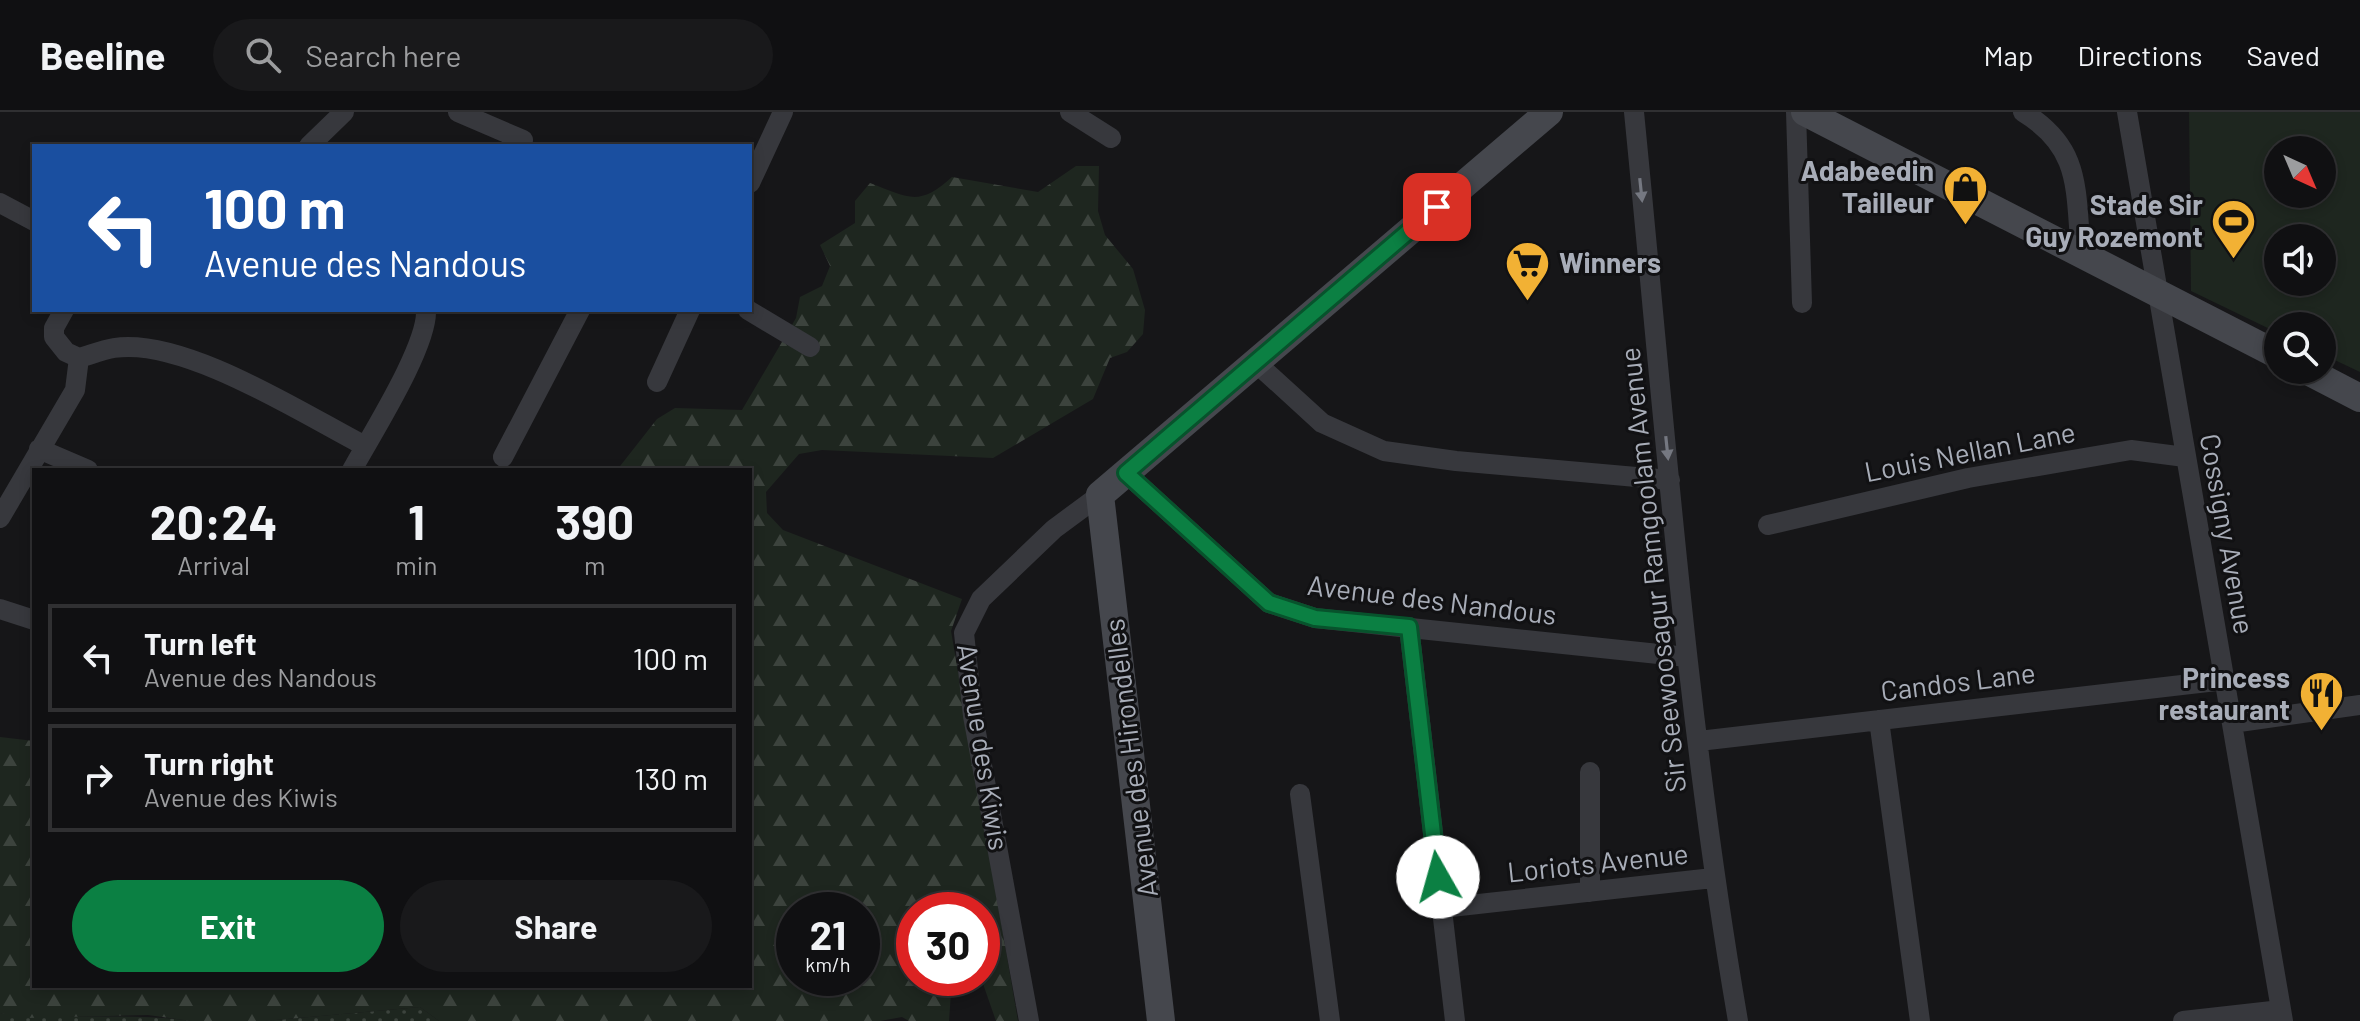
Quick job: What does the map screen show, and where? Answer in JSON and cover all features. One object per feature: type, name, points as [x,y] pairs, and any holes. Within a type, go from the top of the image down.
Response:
[{"type":"main road","name":"Avenue des Kiwis","points":[[1100,495],[1549,112]]},
{"type":"main road","points":[[1805,112],[2264,348]]},
{"type":"main road","points":[[2333,384],[2360,398]]},
{"type":"main road","name":"Avenue des Hirondelles","points":[[1100,495],[1161,1021]]},
{"type":"street","points":[[311,144],[344,112]]},
{"type":"street","points":[[458,112],[523,140],[521,144]]},
{"type":"street","points":[[752,179],[783,112]]},
{"type":"street","points":[[1070,112],[1111,138]]},
{"type":"street","name":"Sir Seewoosagur Ramgoolam Avenue","points":[[1634,112],[1687,657],[1713,878],[1738,1021]]},
{"type":"street","points":[[1796,112],[1802,303]]},
{"type":"street","points":[[2023,112],[2046,126],[2068,155],[2081,252]]},
{"type":"street","name":"Cossigny Avenue","points":[[2127,112],[2282,1016]]},
{"type":"street","points":[[0,203],[32,220]]},
{"type":"street","points":[[63,312],[54,328],[54,337],[58,344],[79,358]]},
{"type":"street","points":[[503,457],[579,312]]},
{"type":"street","points":[[657,382],[689,312]]},
{"type":"street","points":[[751,312],[810,347]]},
{"type":"street","points":[[353,468],[429,315]]},
{"type":"street","points":[[79,358],[116,347],[163,351],[213,368],[365,446]]},
{"type":"street","points":[[0,518],[75,390],[79,358]]},
{"type":"street","points":[[1254,361],[1322,423],[1384,451],[1456,461],[1670,480]]},
{"type":"street","points":[[39,449],[83,468]]},
{"type":"street","name":"Louis Nellan Lane","points":[[1768,525],[1968,478],[2131,450],[2185,457]]},
{"type":"street","name":"Avenue des Nandous","points":[[1126,473],[1269,603],[1315,618],[1687,657]]},
{"type":"street","name":"Avenue des Kiwis","points":[[1029,1021],[973,716],[964,633],[981,599],[1054,529],[1100,495]]},
{"type":"street","points":[[0,609],[32,619]]},
{"type":"street","points":[[1409,627],[1455,1021]]},
{"type":"street","name":"Candos Lane","points":[[1699,741],[2225,680]]},
{"type":"street","points":[[2232,723],[2360,705]]},
{"type":"street","points":[[1879,720],[1920,1021]]},
{"type":"street","points":[[1590,772],[1590,892]]},
{"type":"street","points":[[1300,794],[1330,1021]]},
{"type":"street","name":"Loriots Avenue","points":[[1442,908],[1713,878]]},
{"type":"street","points":[[2183,1021],[2282,1016]]},
{"type":"green space","name":"Stade Sir Guy Rozemont","points":[[2189,112],[2360,112],[2360,372],[2336,361],[2336,312],[2264,312],[2264,326],[2191,291]]},
{"type":"green space","points":[[1076,166],[1099,166],[1098,211],[1105,235],[1133,269],[1145,310],[1143,334],[1127,352],[1110,358],[1093,399],[993,458],[822,450],[799,454],[766,492],[767,513],[783,530],[962,599],[951,631],[996,892],[896,892],[896,996],[951,996],[949,1021],[909,1021],[902,1017],[880,1021],[439,1021],[420,1007],[265,1021],[191,1021],[148,1015],[26,1018],[0,1013],[0,737],[32,741],[32,988],[752,988],[752,468],[619,468],[657,419],[675,408],[742,410],[796,318],[800,297],[822,286],[830,266],[820,245],[855,223],[855,201],[870,183],[913,197],[931,193],[952,177],[1038,192]]},
{"type":"green space","points":[[1000,916],[1018,1021],[996,1021],[987,996],[1000,996]]},
{"type":"green space","points":[[420,1007],[439,1021],[265,1021]]},
{"type":"green space","points":[[0,1013],[167,1018],[191,1021],[0,1021]]},
{"type":"place","name":"Adabeedin Tailleur","points":[[1965,226]]},
{"type":"place","name":"Stade Sir Guy Rozemont","points":[[2234,260]]},
{"type":"place","name":"Winners","points":[[1528,302]]},
{"type":"place","name":"Princess restaurant","points":[[2321,733]]},
{"type":"route","points":[[1437,207],[1126,473],[1269,603],[1315,618],[1409,627],[1438,877]]}]
